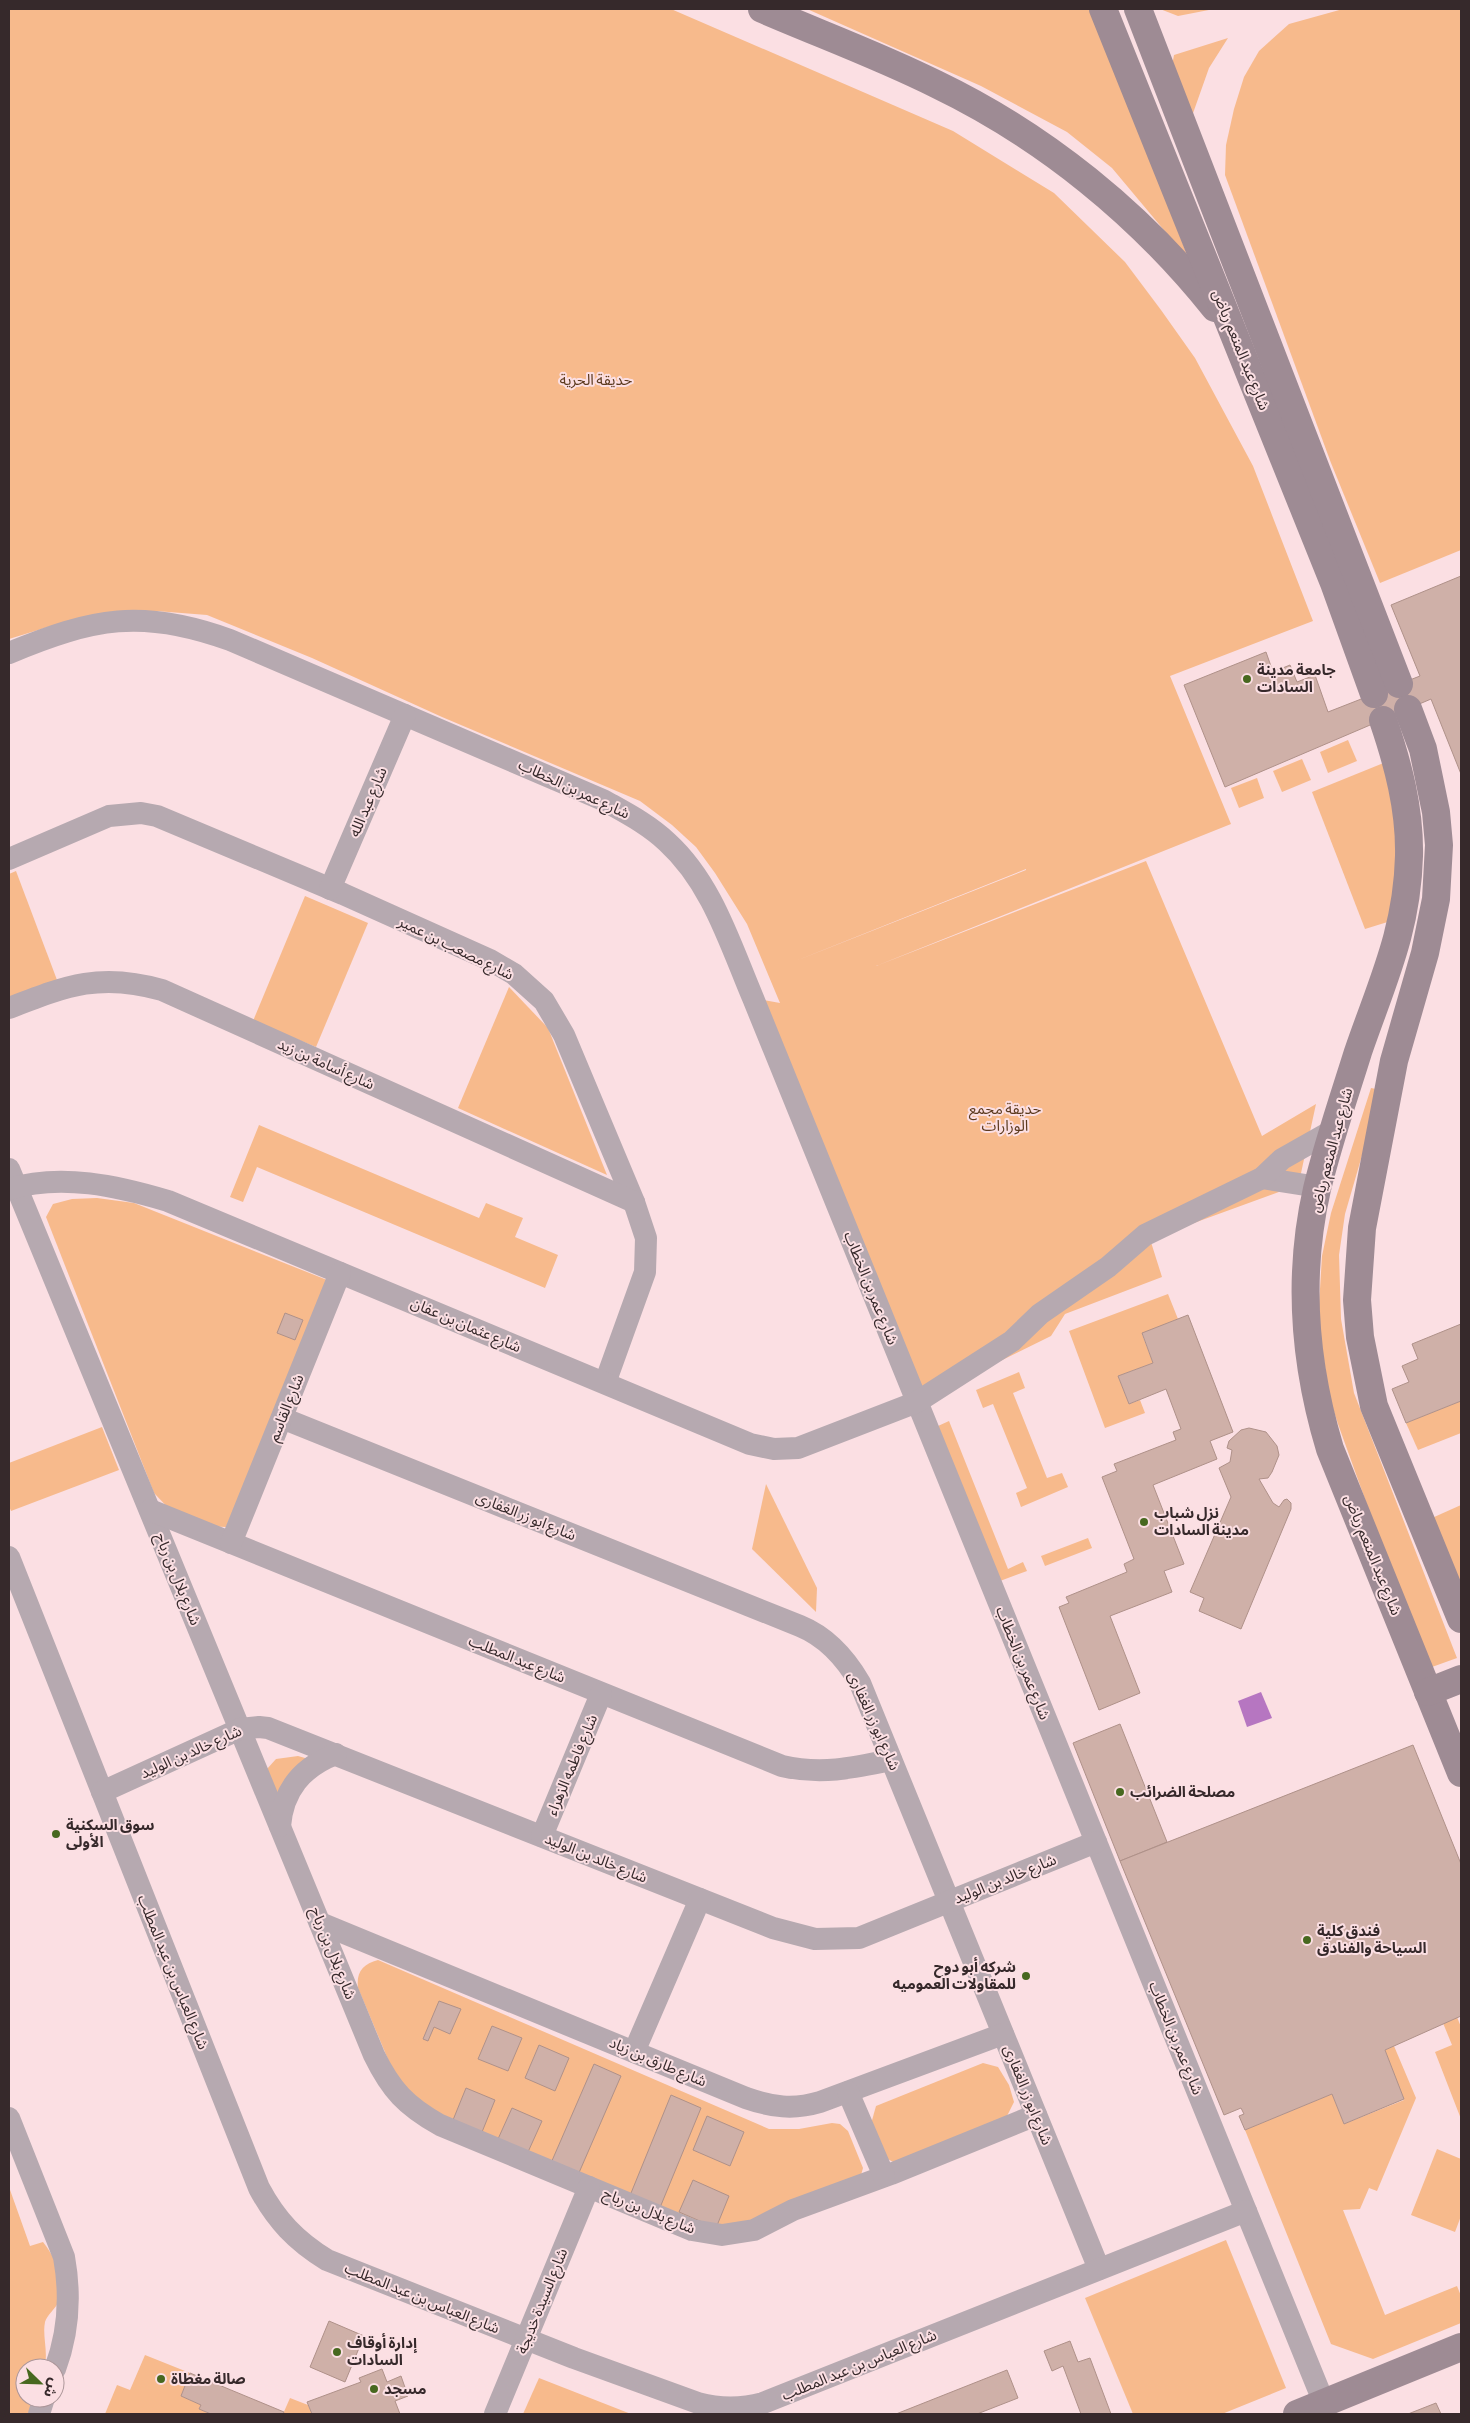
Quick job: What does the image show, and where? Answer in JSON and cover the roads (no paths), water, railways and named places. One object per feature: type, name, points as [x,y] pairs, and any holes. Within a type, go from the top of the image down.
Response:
[{"type":"street","points":[[762,9],[937,84],[976,104],[1049,151],[1090,182],[1135,221],[1200,288],[1232,329]]},
{"type":"street","name":"شارع عبد المنعم رياض","points":[[1103,9],[1334,583],[1374,694]]},
{"type":"street","name":"شارع عبد المنعم رياض","points":[[1138,9],[1404,696],[1423,749],[1431,780],[1437,820],[1438,872],[1432,926],[1394,1061],[1362,1228],[1358,1291],[1360,1337],[1366,1373],[1386,1438],[1461,1619]]},
{"type":"street","points":[[1121,53],[1150,43]]},
{"type":"street","name":"شارع عمر بن الخطاب","points":[[9,653],[65,631],[98,623],[131,620],[165,622],[198,629],[230,640],[603,800],[637,818],[668,842],[693,871],[717,913],[1324,2403]]},
{"type":"street","name":"شارع عبد الله","points":[[330,889],[405,715]]},
{"type":"street","name":"شارع عبد المنعم رياض","points":[[1383,720],[1397,761],[1404,792],[1409,854],[1407,886],[1396,947],[1358,1051],[1318,1187],[1308,1245],[1304,1296],[1306,1335],[1318,1412],[1330,1449],[1461,1773]]},
{"type":"street","name":"شارع مصعب بن عمير","points":[[9,859],[109,816],[141,813],[157,816],[330,889],[490,960],[530,986],[544,1001],[564,1035],[634,1202],[646,1238],[646,1266],[605,1383]]},
{"type":"street","name":"شارع أسامة بن زيد","points":[[9,1008],[62,988],[86,982],[126,982],[162,990],[634,1202]]},
{"type":"street","points":[[1358,1051],[1394,1061]]},
{"type":"street","name":"شارع عثمان بن عفان","points":[[11,1182],[64,1183],[128,1189],[168,1201],[750,1444],[774,1449],[798,1448],[917,1402],[1012,1341],[1040,1314],[1108,1267],[1145,1235],[1262,1178],[1282,1159],[1335,1129]]},
{"type":"street","points":[[1262,1178],[1318,1187]]},
{"type":"street","name":"شارع بلال بن رباح","points":[[11,1182],[150,1510],[378,2062],[384,2076],[403,2100],[418,2113],[440,2125],[692,2230],[722,2235],[754,2230],[792,2210],[884,2176],[1036,2115]]},
{"type":"street","name":"شارع القاسم","points":[[231,1543],[340,1273]]},
{"type":"street","name":"شارع ابو زر الغفارى","points":[[282,1418],[807,1629],[835,1649],[860,1683],[1099,2269]]},
{"type":"street","name":"شارع عبد المطلب","points":[[150,1510],[782,1766],[824,1772],[846,1770],[891,1760]]},
{"type":"street","name":"شارع العباس بن عبد المطلب","points":[[9,1557],[258,2188],[281,2224],[296,2239],[327,2260],[526,2339],[698,2403],[715,2408],[746,2411],[1246,2211]]},
{"type":"street","points":[[1428,1692],[1461,1679]]},
{"type":"street","name":"شارع فاطمه الزهراء","points":[[542,1836],[602,1694]]},
{"type":"street","name":"شارع خالد بن الوليد","points":[[102,1792],[240,1730],[259,1727],[268,1728],[794,1935],[837,1940],[859,1938],[1096,1842]]},
{"type":"street","points":[[280,1826],[285,1800],[299,1776],[316,1763],[336,1754]]},
{"type":"street","points":[[634,2052],[700,1899]]},
{"type":"street","name":"شارع طارق بن زياد","points":[[320,1924],[746,2098],[781,2107],[807,2106],[1003,2034]]},
{"type":"street","points":[[848,2092],[884,2176]]},
{"type":"street","points":[[9,2118],[64,2257],[68,2281],[69,2308],[65,2334],[58,2358]]},
{"type":"street","name":"شارع السيدة خديجة","points":[[495,2414],[589,2187]]},
{"type":"street","points":[[1297,2414],[1461,2346]]},
{"type":"place","name":"جامعة مدينة السادات","points":[[1247,679]]},
{"type":"place","name":"نزل شباب مدينة السادات","points":[[1144,1522]]},
{"type":"place","name":"مصلحة الضرائب","points":[[1120,1792]]},
{"type":"place","name":"سوق السكنية الأولى","points":[[56,1834]]},
{"type":"place","name":"فندق كلية السياحة والفنادق","points":[[1307,1940]]},
{"type":"place","name":"شركه أبو دوح للمقاولات العموميه","points":[[1026,1976]]},
{"type":"place","name":"إدارة أوقاف السادات","points":[[337,2352]]},
{"type":"place","name":"صالة مغطاة","points":[[161,2379]]},
{"type":"place","name":"مسجد","points":[[374,2389]]},
{"type":"park label","name":"حديقة الحرية","points":[[596,380]]},
{"type":"park label","name":"حديقة مجمع الوزارات","points":[[1005,1118]]}]
